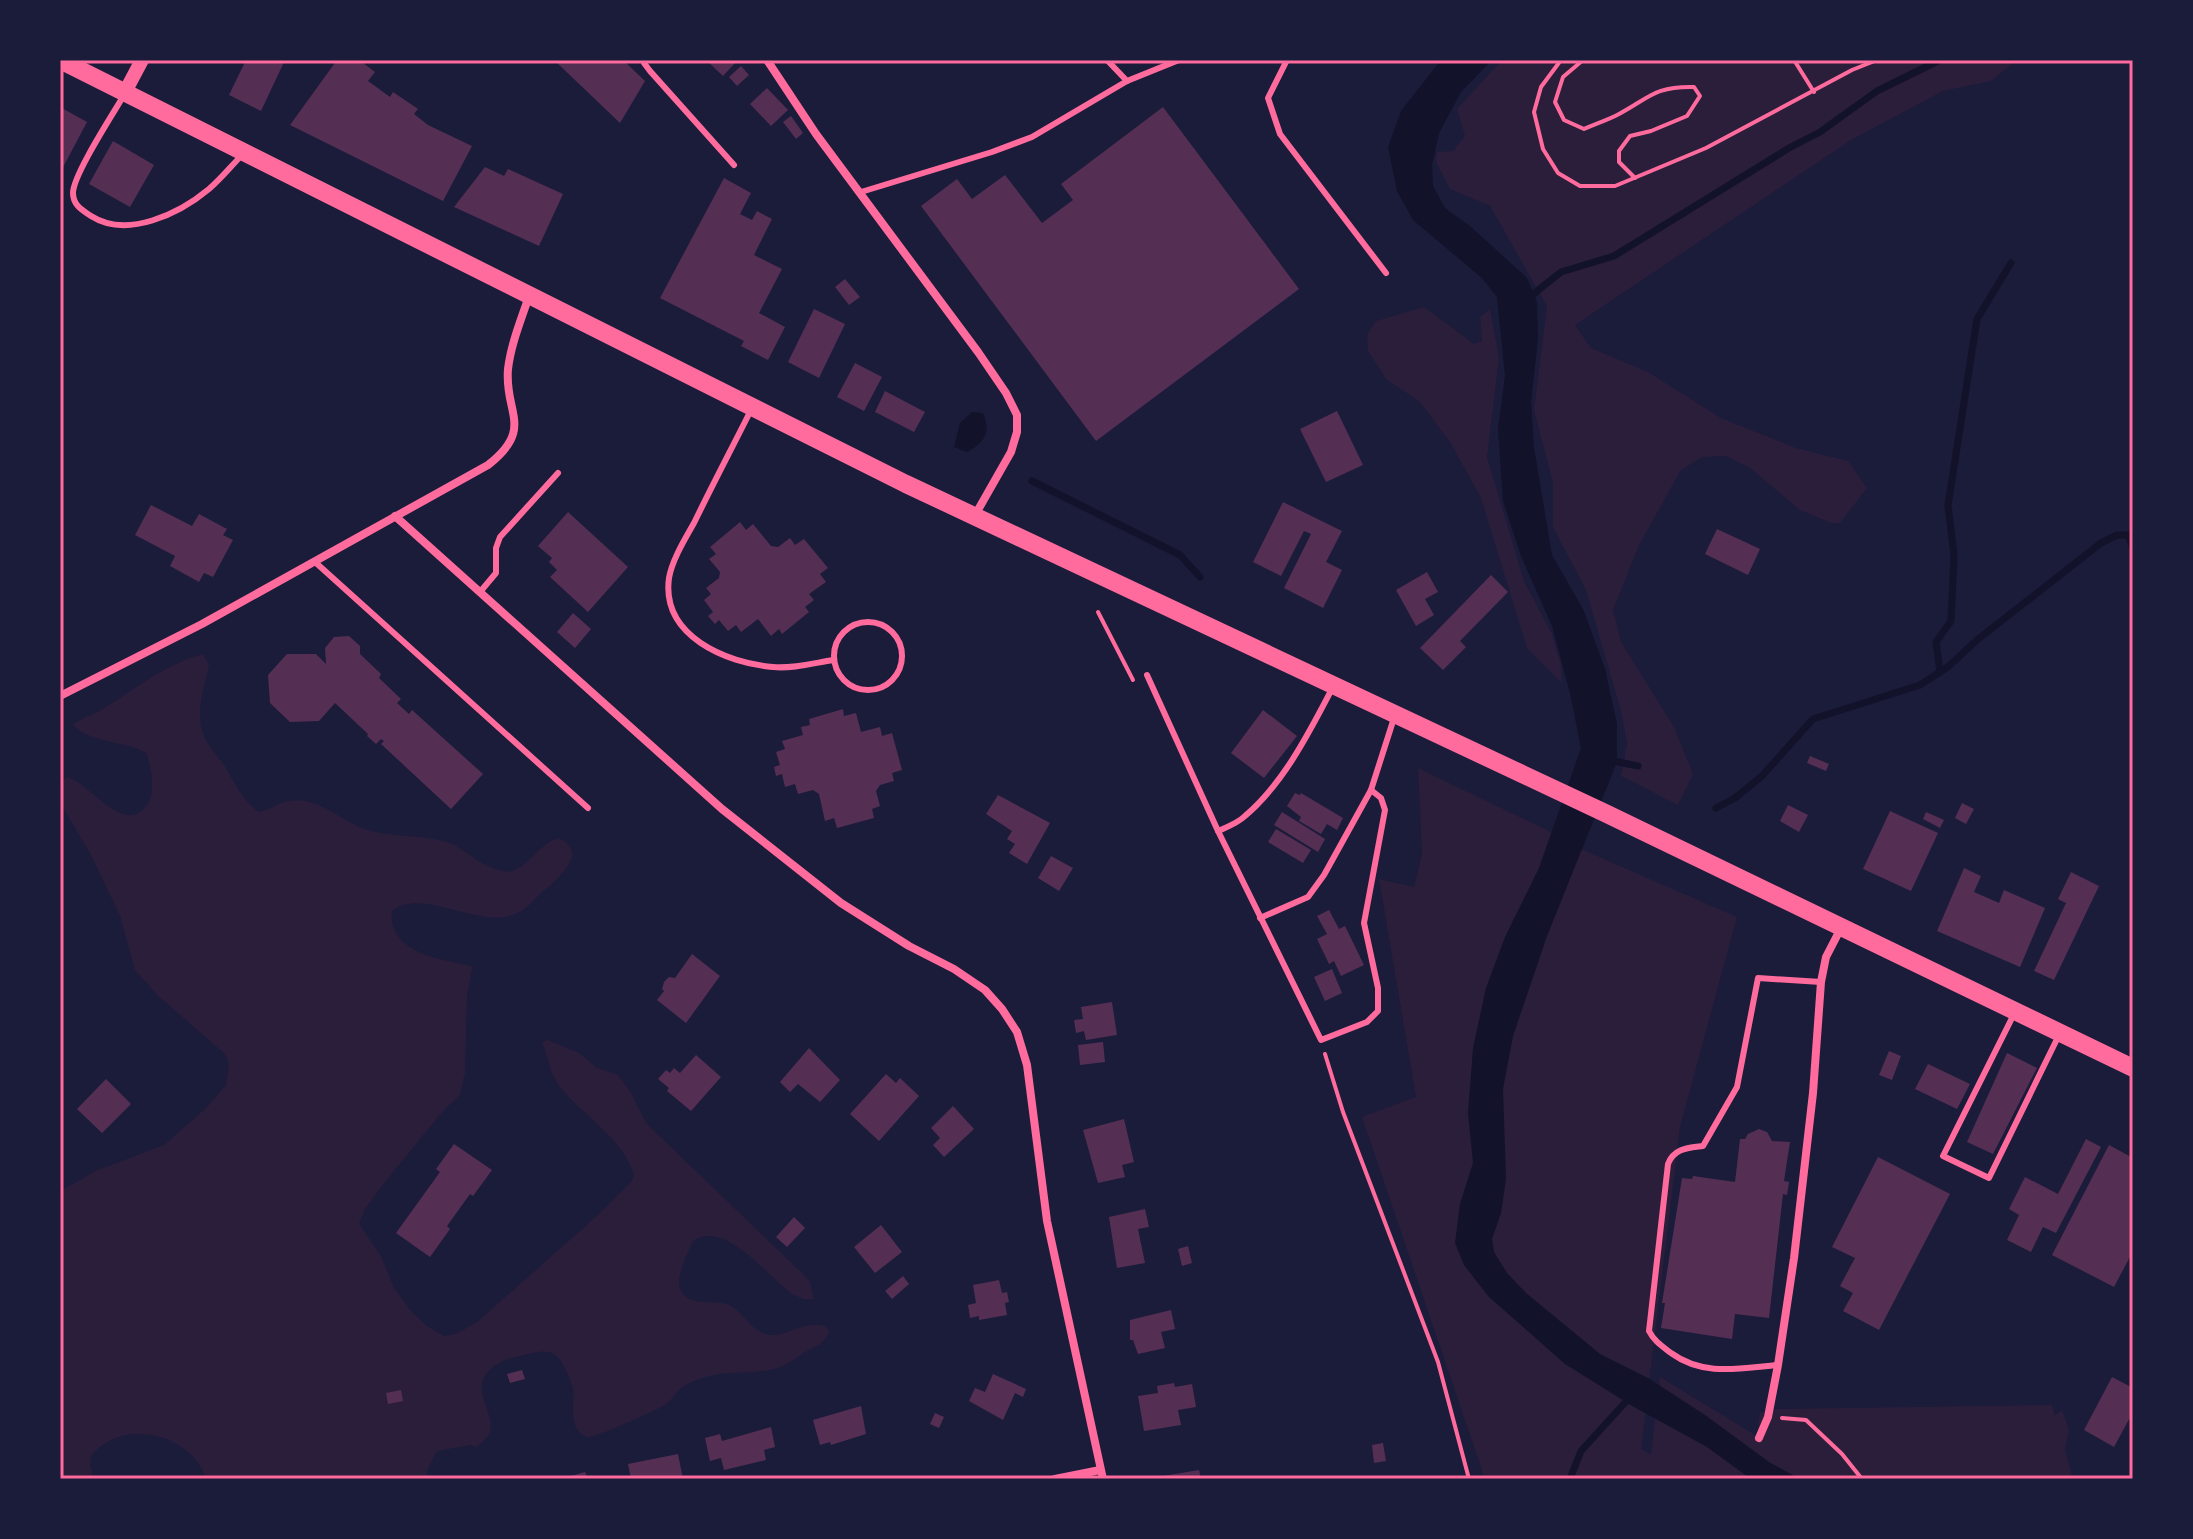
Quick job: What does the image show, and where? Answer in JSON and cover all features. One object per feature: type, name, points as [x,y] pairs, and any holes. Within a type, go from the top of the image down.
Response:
[{"type":"main road","points":[[60,60],[974,517],[1605,813],[2133,1068]]},
{"type":"street","points":[[125,92],[142,60]]},
{"type":"street","points":[[767,60],[816,134],[978,352],[1017,415],[1017,432],[1011,452],[974,517]]},
{"type":"street","points":[[60,696],[202,624],[488,465],[502,454],[511,441],[515,414],[508,385],[508,368],[514,337],[529,296]]},
{"type":"street","points":[[395,516],[673,768],[786,861],[865,918],[985,990],[1002,1009],[1017,1032],[1027,1065],[1047,1221],[1102,1474],[1055,1479]]},
{"type":"street","points":[[1759,1438],[1768,1417],[1794,1258],[1813,1093],[1821,982],[1826,957],[1841,927]]},
{"type":"lane","points":[[645,60],[650,71],[734,165]]},
{"type":"lane","points":[[1028,60],[1039,60]]},
{"type":"lane","points":[[1107,60],[1127,81]]},
{"type":"lane","points":[[861,192],[1032,137],[1127,81],[1179,60]]},
{"type":"lane","points":[[1287,60],[1268,98],[1280,134],[1386,273]]},
{"type":"lane","points":[[125,92],[94,145],[73,192],[76,205],[93,218],[112,226],[133,225],[187,205],[211,188],[243,154]]},
{"type":"lane","points":[[752,408],[680,550],[669,578],[670,602],[687,634],[715,652],[743,662],[775,668],[833,660]]},
{"type":"lane","points":[[480,592],[496,573],[496,548],[500,537],[558,473]]},
{"type":"lane","points":[[315,562],[588,808]]},
{"type":"lane","points":[[867,621],[878,623],[897,636],[903,658],[894,679],[875,690],[864,691],[843,681],[833,660],[838,638],[856,624],[867,621]]},
{"type":"lane","points":[[1147,675],[1218,831],[1321,1040],[1367,1022],[1378,1011],[1378,988],[1364,923],[1385,810],[1381,798],[1371,790]]},
{"type":"lane","points":[[1218,831],[1244,817],[1267,793],[1304,743],[1333,685]]},
{"type":"lane","points":[[1260,918],[1301,900],[1312,892],[1324,875],[1371,790],[1395,714]]},
{"type":"lane","points":[[1778,1365],[1710,1370],[1696,1368],[1664,1348],[1649,1331],[1668,1164],[1681,1149],[1703,1146],[1737,1087],[1758,978],[1821,982]]},
{"type":"lane","points":[[2016,1011],[1943,1156],[1989,1178],[2061,1033]]},
{"type":"path","points":[[1561,60],[1541,87],[1534,112],[1543,149],[1558,173],[1580,186],[1615,186],[1706,148],[1852,70],[1877,60]]},
{"type":"path","points":[[1583,60],[1563,77],[1555,102],[1564,120],[1584,129],[1619,114],[1645,96],[1674,86],[1694,87],[1700,96],[1687,116],[1630,136],[1619,151],[1619,162],[1635,178]]},
{"type":"path","points":[[1794,60],[1815,92]]},
{"type":"path","points":[[1321,1040],[1343,1112],[1438,1362],[1469,1479]]},
{"type":"path","points":[[1768,1417],[1806,1420],[1842,1454],[1862,1479]]},
{"type":"shaded area","points":[[1441,60],[1492,60],[1461,92],[1439,133],[1432,165],[1433,186],[1445,208],[1471,227],[1527,278],[1537,302],[1538,338],[1531,402],[1534,448],[1552,555],[1584,611],[1605,669],[1617,724],[1617,762],[1547,936],[1513,1036],[1503,1089],[1506,1179],[1501,1213],[1492,1239],[1494,1252],[1507,1273],[1526,1293],[1600,1354],[1648,1378],[1769,1462],[1800,1479],[1751,1479],[1707,1447],[1565,1364],[1489,1297],[1464,1265],[1455,1243],[1460,1204],[1473,1163],[1468,1113],[1473,1048],[1486,988],[1505,937],[1539,868],[1581,748],[1552,626],[1521,556],[1503,501],[1498,429],[1505,376],[1497,297],[1482,278],[1413,220],[1397,191],[1388,147],[1401,111]]},
{"type":"shaded area","points":[[1502,60],[2017,60],[1991,81],[1943,91],[1851,140],[1575,325],[1591,348],[1648,372],[1721,418],[1796,448],[1848,461],[1867,488],[1840,523],[1831,523],[1800,510],[1750,468],[1726,456],[1702,457],[1681,470],[1639,545],[1613,610],[1621,642],[1674,727],[1693,774],[1678,805],[1621,776],[1627,743],[1621,711],[1586,590],[1553,527],[1553,483],[1534,410],[1547,306],[1490,206],[1450,189],[1436,162],[1437,152],[1453,151],[1465,136],[1457,109]]},
{"type":"shaded area","points":[[1424,307],[1474,344],[1482,341],[1480,317],[1490,309],[1499,358],[1487,457],[1524,581],[1552,634],[1561,665],[1562,683],[1527,648],[1481,498],[1450,442],[1420,402],[1386,379],[1368,351],[1367,335],[1376,321]]},
{"type":"shaded area","points":[[972,412],[983,413],[986,431],[982,441],[967,452],[954,447],[960,423]]},
{"type":"shaded area","points":[[203,654],[209,665],[201,702],[202,729],[207,742],[240,792],[259,812],[288,801],[308,802],[362,828],[452,844],[484,864],[503,871],[520,867],[552,840],[560,839],[567,843],[573,854],[556,880],[525,909],[513,915],[499,918],[483,916],[418,903],[392,911],[393,925],[407,945],[431,957],[472,968],[467,996],[465,1073],[460,1095],[443,1111],[385,1182],[365,1209],[359,1224],[381,1256],[394,1288],[410,1310],[444,1336],[476,1323],[631,1182],[634,1175],[621,1150],[557,1082],[543,1045],[543,1041],[548,1040],[579,1053],[597,1068],[618,1075],[646,1123],[803,1274],[810,1282],[814,1299],[803,1299],[792,1294],[746,1253],[719,1238],[705,1236],[693,1241],[681,1270],[680,1287],[684,1294],[691,1299],[730,1306],[756,1329],[767,1334],[780,1334],[813,1325],[827,1327],[829,1332],[823,1342],[775,1369],[714,1375],[692,1382],[660,1408],[587,1437],[581,1434],[574,1422],[573,1388],[557,1356],[540,1352],[506,1360],[488,1372],[483,1381],[482,1390],[491,1425],[488,1436],[476,1447],[471,1445],[437,1451],[427,1471],[427,1479],[206,1479],[198,1463],[171,1441],[137,1434],[104,1444],[91,1456],[94,1479],[60,1479],[60,1191],[98,1170],[164,1145],[206,1108],[226,1085],[229,1064],[225,1054],[157,995],[135,970],[120,916],[91,855],[62,806],[62,782],[67,777],[76,781],[118,812],[129,815],[139,813],[152,792],[146,753],[89,736],[73,725],[163,671]]},
{"type":"shaded area","points":[[1418,768],[1557,835],[1573,870],[1581,849],[1737,917],[1680,1127],[1641,1449],[1651,1454],[1660,1377],[1757,1436],[1760,1413],[1778,1409],[2052,1405],[2055,1415],[2062,1410],[2069,1429],[2065,1450],[2073,1479],[1485,1479],[1362,1117],[1416,1097],[1379,879],[1414,887],[1422,854]]},
{"type":"building","points":[[246,60],[285,60],[261,111],[229,95]]},
{"type":"building","points":[[337,60],[359,60],[375,72],[368,81],[390,97],[393,92],[418,109],[414,114],[428,125],[472,146],[443,201],[290,125]]},
{"type":"building","points":[[554,60],[623,60],[645,81],[620,123]]},
{"type":"building","points":[[706,60],[738,60],[723,76]]},
{"type":"building","points":[[741,66],[749,75],[737,86],[729,77]]},
{"type":"building","points":[[767,88],[788,110],[771,126],[750,104]]},
{"type":"building","points":[[60,107],[87,122],[60,173]]},
{"type":"building","points":[[1163,107],[1299,289],[1096,441],[921,206],[957,179],[972,199],[1005,175],[1042,223],[1073,200],[1061,184]]},
{"type":"building","points":[[791,116],[803,133],[796,139],[783,122]]},
{"type":"building","points":[[113,141],[154,165],[130,207],[89,184]]},
{"type":"building","points":[[485,167],[504,176],[508,169],[563,194],[539,246],[454,207]]},
{"type":"building","points":[[724,178],[751,193],[740,214],[752,220],[757,211],[772,219],[754,255],[782,269],[759,313],[785,327],[768,360],[741,346],[744,341],[660,298]]},
{"type":"building","points":[[845,279],[860,297],[849,305],[835,287]]},
{"type":"building","points":[[814,309],[845,324],[819,378],[788,362]]},
{"type":"building","points":[[855,363],[882,377],[864,411],[837,397]]},
{"type":"building","points":[[885,391],[925,412],[914,432],[875,412]]},
{"type":"building","points":[[1337,411],[1363,465],[1326,482],[1300,429]]},
{"type":"building","points":[[1283,502],[1342,531],[1326,562],[1342,570],[1323,608],[1284,588],[1311,534],[1304,531],[1281,576],[1253,562]]},
{"type":"building","points":[[151,505],[192,526],[199,514],[227,529],[223,535],[233,540],[213,577],[204,573],[199,582],[170,566],[175,556],[135,535]]},
{"type":"building","points":[[568,512],[628,567],[588,612],[550,577],[557,570],[549,562],[552,558],[538,546]]},
{"type":"building","points":[[740,522],[746,530],[753,524],[771,546],[778,547],[790,538],[795,545],[804,539],[828,568],[820,574],[826,582],[809,594],[814,600],[805,607],[809,612],[782,634],[779,629],[771,636],[758,619],[741,632],[736,625],[728,631],[719,620],[715,624],[708,616],[713,612],[704,600],[711,594],[706,588],[719,578],[720,572],[709,559],[716,554],[710,547]]},
{"type":"building","points":[[1717,529],[1760,549],[1748,575],[1705,554]]},
{"type":"building","points":[[1427,572],[1438,592],[1425,599],[1434,615],[1416,626],[1396,590]]},
{"type":"building","points":[[1491,575],[1508,592],[1460,641],[1466,647],[1443,670],[1420,648]]},
{"type":"building","points":[[573,613],[591,629],[575,648],[557,632]]},
{"type":"building","points":[[349,636],[360,646],[360,654],[381,674],[379,678],[401,699],[397,703],[409,714],[412,710],[483,774],[451,809],[381,744],[384,741],[381,739],[376,744],[335,703],[319,721],[290,722],[270,703],[268,675],[287,654],[316,654],[326,664],[325,648],[334,637]]},
{"type":"building","points":[[843,709],[844,716],[856,713],[861,732],[880,727],[882,736],[892,733],[902,770],[892,773],[894,781],[880,785],[876,791],[880,806],[872,809],[874,818],[837,828],[834,818],[825,821],[819,794],[813,790],[798,794],[795,784],[785,787],[782,774],[776,776],[774,767],[780,765],[776,752],[785,749],[782,741],[803,735],[801,727],[810,725],[809,719]]},
{"type":"building","points":[[1263,710],[1297,736],[1264,778],[1231,753]]},
{"type":"building","points":[[1810,756],[1829,764],[1826,771],[1807,763]]},
{"type":"building","points":[[1295,793],[1301,793],[1343,818],[1337,830],[1327,824],[1321,834],[1299,821],[1301,817],[1287,806]]},
{"type":"building","points":[[998,795],[1050,823],[1027,864],[1009,853],[1015,844],[1007,839],[1012,831],[986,814]]},
{"type":"building","points":[[1962,803],[1974,809],[1966,824],[1955,818]]},
{"type":"building","points":[[1788,805],[1808,815],[1799,832],[1780,821]]},
{"type":"building","points":[[1890,811],[1938,833],[1911,891],[1863,869]]},
{"type":"building","points":[[1282,812],[1325,839],[1318,852],[1274,825]]},
{"type":"building","points":[[1926,812],[1944,820],[1940,828],[1923,819]]},
{"type":"building","points":[[1276,829],[1311,850],[1303,863],[1268,842]]},
{"type":"building","points":[[1051,856],[1073,868],[1059,891],[1038,878]]},
{"type":"building","points":[[1964,868],[1981,876],[1974,892],[1999,903],[2004,890],[2045,908],[2020,967],[1937,931]]},
{"type":"building","points":[[2071,872],[2099,886],[2054,980],[2034,971],[2066,903],[2058,899]]},
{"type":"building","points":[[1329,910],[1339,929],[1345,926],[1364,965],[1341,976],[1334,961],[1329,964],[1317,939],[1327,934],[1317,916]]},
{"type":"building","points":[[692,954],[720,976],[686,1023],[657,1000],[664,991],[664,982],[669,977],[675,978]]},
{"type":"building","points":[[1332,969],[1342,993],[1325,1001],[1314,977]]},
{"type":"building","points":[[1112,1002],[1117,1035],[1086,1040],[1084,1031],[1076,1033],[1074,1020],[1083,1019],[1081,1007]]},
{"type":"building","points":[[1103,1042],[1105,1062],[1080,1065],[1078,1045]]},
{"type":"building","points":[[809,1048],[840,1080],[820,1102],[798,1084],[790,1092],[780,1082]]},
{"type":"building","points":[[1889,1051],[1901,1056],[1892,1080],[1879,1075]]},
{"type":"building","points":[[2007,1053],[2037,1068],[1993,1154],[1967,1142]]},
{"type":"building","points":[[696,1055],[721,1077],[691,1111],[658,1079],[666,1070],[670,1073],[674,1068],[680,1073]]},
{"type":"building","points":[[1928,1064],[1970,1084],[1957,1109],[1915,1089]]},
{"type":"building","points":[[886,1074],[896,1083],[900,1078],[919,1096],[879,1141],[850,1114]]},
{"type":"building","points":[[106,1079],[131,1104],[102,1133],[77,1109]]},
{"type":"building","points":[[953,1106],[974,1129],[944,1157],[933,1145],[940,1138],[931,1128]]},
{"type":"building","points":[[1124,1119],[1134,1162],[1122,1165],[1125,1177],[1098,1183],[1083,1130]]},
{"type":"building","points":[[1759,1129],[1767,1132],[1772,1141],[1790,1142],[1784,1181],[1789,1182],[1787,1195],[1783,1194],[1769,1318],[1735,1314],[1732,1339],[1661,1328],[1665,1303],[1662,1303],[1682,1178],[1692,1179],[1693,1176],[1735,1182],[1740,1139]]},
{"type":"building","points":[[2086,1139],[2101,1147],[2056,1233],[2043,1227],[2031,1252],[2007,1240],[2019,1215],[2009,1209],[2025,1177],[2058,1194]]},
{"type":"building","points":[[454,1144],[492,1170],[447,1226],[450,1229],[430,1257],[396,1233],[440,1172],[436,1169]]},
{"type":"building","points":[[2109,1145],[2133,1158],[2133,1251],[2114,1287],[2052,1255]]},
{"type":"building","points":[[1878,1157],[1950,1194],[1879,1330],[1843,1311],[1853,1293],[1840,1286],[1855,1258],[1832,1247]]},
{"type":"building","points":[[1145,1209],[1149,1227],[1138,1229],[1145,1263],[1117,1268],[1109,1217]]},
{"type":"building","points":[[794,1217],[805,1228],[787,1247],[776,1237]]},
{"type":"building","points":[[881,1225],[902,1252],[875,1273],[854,1247]]},
{"type":"building","points":[[1188,1246],[1192,1263],[1182,1266],[1178,1249]]},
{"type":"building","points":[[903,1276],[909,1284],[892,1299],[885,1291]]},
{"type":"building","points":[[999,1280],[1002,1293],[1007,1292],[1007,1315],[979,1320],[979,1316],[970,1318],[968,1305],[976,1303],[973,1285]]},
{"type":"building","points":[[1171,1310],[1175,1329],[1161,1332],[1165,1348],[1138,1354],[1133,1340],[1130,1340],[1130,1320]]},
{"type":"building","points":[[522,1370],[525,1379],[510,1383],[507,1374]]},
{"type":"building","points":[[993,1374],[1026,1389],[1023,1397],[1015,1393],[1003,1420],[969,1401],[975,1388],[985,1392]]},
{"type":"building","points":[[2112,1377],[2133,1388],[2133,1412],[2114,1447],[2084,1430]]},
{"type":"building","points":[[1174,1383],[1175,1387],[1192,1384],[1196,1407],[1178,1410],[1181,1425],[1144,1431],[1138,1396],[1158,1393],[1157,1386]]},
{"type":"building","points":[[401,1390],[403,1401],[388,1404],[386,1393]]},
{"type":"building","points":[[861,1406],[866,1434],[831,1445],[830,1442],[820,1445],[813,1420]]},
{"type":"building","points":[[935,1413],[944,1417],[939,1428],[930,1424]]},
{"type":"building","points":[[771,1427],[775,1447],[764,1450],[766,1460],[724,1470],[721,1458],[710,1461],[705,1438],[720,1434],[722,1441]]},
{"type":"building","points":[[1383,1443],[1386,1461],[1374,1463],[1372,1445]]},
{"type":"building","points":[[678,1454],[683,1479],[631,1479],[628,1464]]},
{"type":"building","points":[[1199,1470],[1201,1479],[1157,1479],[1157,1477]]},
{"type":"building","points":[[585,1472],[588,1479],[563,1479],[563,1478]]},
{"type":"waterway","points":[[1526,300],[1561,272],[1614,256],[1820,132],[1877,91],[1940,60]]},
{"type":"waterway","points":[[1940,672],[1936,642],[1951,621],[1954,555],[1948,505],[1977,319],[2011,263]]},
{"type":"waterway","points":[[1032,481],[1180,555],[1200,577]]},
{"type":"waterway","points":[[1716,808],[1735,798],[1762,776],[1813,719],[1920,685],[1949,666],[1977,640],[2101,543],[2117,535],[2133,535]]},
{"type":"waterway","points":[[2128,535],[2133,548]]},
{"type":"waterway","points":[[1609,760],[1638,766]]},
{"type":"waterway","points":[[1570,1479],[1581,1451],[1632,1395]]}]
